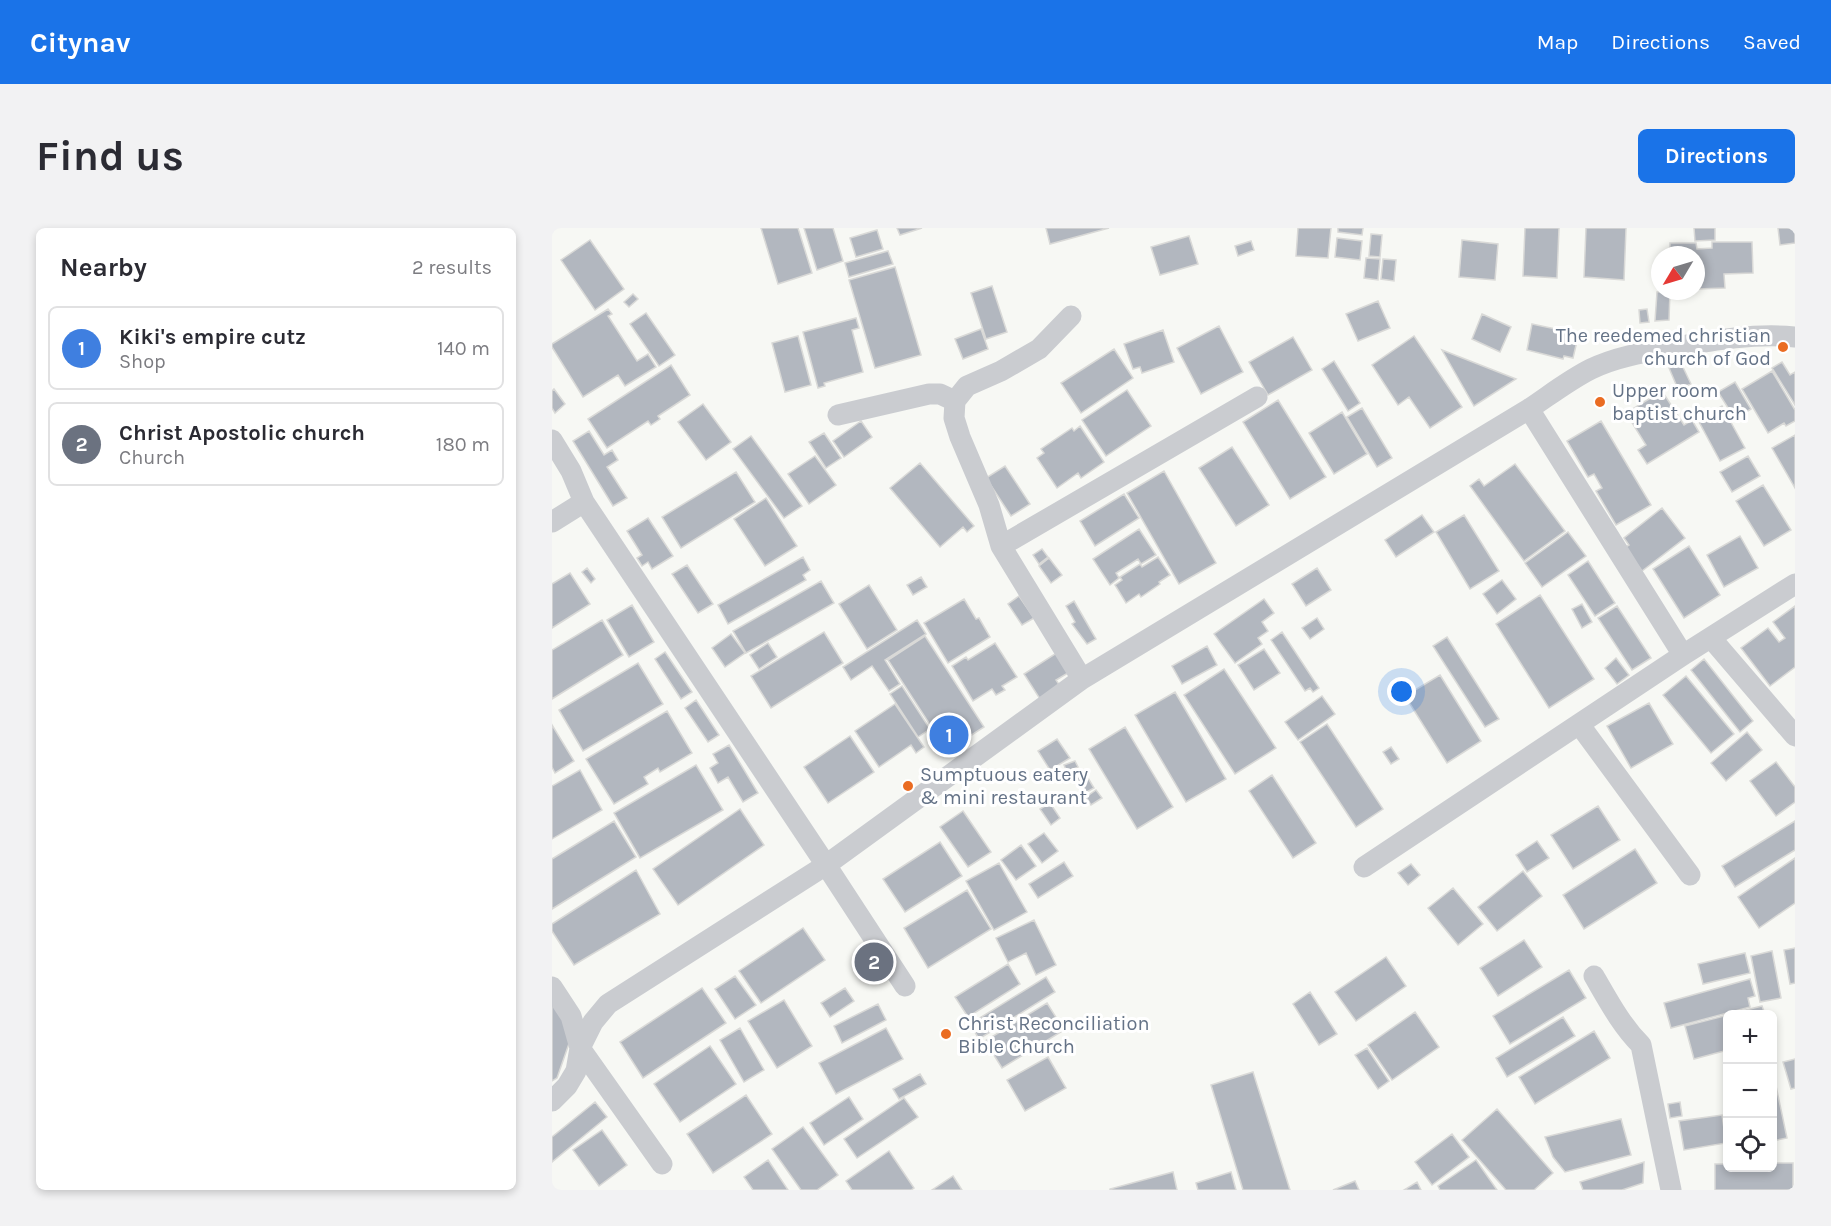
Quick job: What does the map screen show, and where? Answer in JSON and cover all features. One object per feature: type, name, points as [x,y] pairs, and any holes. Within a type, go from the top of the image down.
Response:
[{"type":"street","points":[[1071,316],[1039,349],[1001,371],[967,386],[955,401],[954,418],[989,505],[1002,546],[1082,679]]},
{"type":"street","points":[[552,1101],[567,1086],[576,1071],[580,1048],[593,1022],[608,1004],[826,865],[1082,679],[1530,409],[1593,368],[1627,355],[1707,342],[1776,335],[1795,337]]},
{"type":"street","points":[[838,415],[929,394],[940,394],[955,401]]},
{"type":"street","points":[[1002,546],[1257,397]]},
{"type":"street","points":[[1530,409],[1683,655]]},
{"type":"street","points":[[552,440],[572,471],[584,502],[905,987]]},
{"type":"street","points":[[552,522],[584,502]]},
{"type":"street","points":[[1364,867],[1683,655],[1795,584]]},
{"type":"street","points":[[1711,638],[1795,736]]},
{"type":"street","points":[[1579,724],[1690,875]]},
{"type":"street","points":[[1594,976],[1622,1023],[1641,1046],[1671,1190]]},
{"type":"street","points":[[552,987],[571,1016],[580,1048],[662,1164]]},
{"type":"building","points":[[761,228],[798,228],[812,273],[778,284]]},
{"type":"building","points":[[804,228],[833,228],[843,261],[817,270]]},
{"type":"building","points":[[897,228],[922,228],[900,235]]},
{"type":"building","points":[[1046,228],[1109,228],[1050,244]]},
{"type":"building","points":[[1298,228],[1331,228],[1328,258],[1296,256]]},
{"type":"building","points":[[1338,228],[1363,228],[1362,235],[1338,232]]},
{"type":"building","points":[[1525,228],[1559,228],[1557,278],[1523,276]]},
{"type":"building","points":[[1586,228],[1626,228],[1624,280],[1584,277]]},
{"type":"building","points":[[1694,228],[1715,228],[1715,240],[1695,241]]},
{"type":"building","points":[[1778,228],[1795,228],[1795,243],[1780,245]]},
{"type":"building","points":[[877,230],[883,249],[856,257],[850,238]]},
{"type":"building","points":[[1371,234],[1382,235],[1380,257],[1369,256]]},
{"type":"building","points":[[1189,236],[1198,264],[1160,275],[1151,247]]},
{"type":"building","points":[[1337,238],[1362,241],[1360,260],[1335,257]]},
{"type":"building","points":[[590,240],[624,289],[595,310],[561,260]]},
{"type":"building","points":[[1462,240],[1498,244],[1495,280],[1459,277]]},
{"type":"building","points":[[1251,241],[1254,250],[1238,256],[1235,246]]},
{"type":"building","points":[[1712,242],[1752,242],[1753,273],[1724,274],[1725,288],[1705,289],[1705,248],[1712,248]]},
{"type":"building","points":[[1670,243],[1696,243],[1696,246],[1670,246]]},
{"type":"building","points":[[888,251],[893,264],[849,277],[845,263]]},
{"type":"building","points":[[1366,258],[1380,259],[1378,280],[1364,278]]},
{"type":"building","points":[[1383,259],[1396,260],[1394,281],[1381,279]]},
{"type":"building","points":[[895,267],[921,355],[875,368],[849,280]]},
{"type":"building","points":[[992,286],[1007,332],[986,339],[971,293]]},
{"type":"building","points":[[633,294],[638,299],[629,307],[624,302]]},
{"type":"building","points":[[1656,300],[1670,300],[1669,320],[1655,321]]},
{"type":"building","points":[[1378,301],[1390,328],[1358,341],[1346,314]]},
{"type":"building","points":[[608,309],[612,314],[608,316],[637,361],[648,354],[656,367],[625,386],[618,375],[583,397],[552,344]]},
{"type":"building","points":[[1647,309],[1649,322],[1640,323],[1639,310]]},
{"type":"building","points":[[646,313],[675,355],[659,366],[630,324]]},
{"type":"building","points":[[1482,314],[1511,327],[1500,352],[1472,339]]},
{"type":"building","points":[[856,318],[859,328],[852,330],[863,372],[824,383],[825,386],[818,388],[803,332]]},
{"type":"building","points":[[1532,324],[1570,332],[1569,335],[1578,337],[1573,358],[1564,356],[1563,359],[1527,350]]},
{"type":"building","points":[[1219,326],[1243,372],[1201,394],[1177,348]]},
{"type":"building","points":[[981,329],[988,349],[963,359],[955,339]]},
{"type":"building","points":[[1163,330],[1174,362],[1142,373],[1140,367],[1133,369],[1124,344]]},
{"type":"building","points":[[798,336],[811,385],[785,392],[772,343]]},
{"type":"building","points":[[1414,336],[1462,407],[1430,428],[1409,397],[1398,405],[1372,365]]},
{"type":"building","points":[[1293,337],[1312,370],[1268,395],[1249,362]]},
{"type":"building","points":[[1114,349],[1133,378],[1081,413],[1061,383]]},
{"type":"building","points":[[1442,350],[1516,379],[1474,406]]},
{"type":"building","points":[[1334,361],[1360,403],[1348,411],[1322,369]]},
{"type":"building","points":[[1782,362],[1790,375],[1795,372],[1795,405],[1772,368]]},
{"type":"building","points":[[1681,363],[1691,384],[1678,389],[1669,368]]},
{"type":"building","points":[[671,365],[690,395],[658,416],[660,419],[651,425],[648,421],[607,448],[588,419]]},
{"type":"building","points":[[1772,371],[1795,410],[1795,421],[1786,426],[1784,423],[1768,433],[1742,389]]},
{"type":"building","points":[[1735,382],[1751,409],[1735,419],[1718,392]]},
{"type":"building","points":[[554,389],[565,404],[555,413],[552,408]]},
{"type":"building","points":[[1127,390],[1151,426],[1106,456],[1082,420]]},
{"type":"building","points":[[1662,391],[1684,425],[1692,420],[1699,432],[1647,464],[1638,450],[1646,445],[1626,413]]},
{"type":"building","points":[[1278,400],[1326,477],[1290,499],[1243,422]]},
{"type":"building","points":[[703,404],[731,442],[706,460],[678,422]]},
{"type":"building","points":[[1722,406],[1745,448],[1720,461],[1698,420]]},
{"type":"building","points":[[1362,408],[1392,458],[1377,467],[1347,417]]},
{"type":"building","points":[[1342,412],[1367,454],[1334,474],[1309,433]]},
{"type":"building","points":[[861,421],[872,437],[844,457],[833,441]]},
{"type":"building","points":[[1601,421],[1651,505],[1616,525],[1596,491],[1602,488],[1594,474],[1588,477],[1567,441]]},
{"type":"building","points":[[1080,426],[1104,462],[1081,478],[1078,473],[1057,488],[1037,458],[1044,453],[1041,449],[1072,428],[1074,431]]},
{"type":"building","points":[[589,431],[604,455],[612,450],[618,460],[607,467],[627,498],[613,506],[573,441]]},
{"type":"building","points":[[824,433],[841,458],[826,468],[809,442]]},
{"type":"building","points":[[1795,435],[1795,488],[1772,448]]},
{"type":"building","points":[[751,436],[802,506],[784,518],[733,449]]},
{"type":"building","points":[[1232,447],[1269,505],[1236,526],[1199,468]]},
{"type":"building","points":[[815,456],[836,485],[809,504],[788,474]]},
{"type":"building","points":[[1748,456],[1760,476],[1732,492],[1720,472]]},
{"type":"building","points":[[920,463],[974,526],[967,532],[963,527],[940,547],[890,488]]},
{"type":"building","points":[[1515,464],[1565,531],[1524,561],[1470,486],[1479,479],[1484,486]]},
{"type":"building","points":[[1005,466],[1030,504],[1011,516],[986,478]]},
{"type":"building","points":[[1164,471],[1216,563],[1179,584],[1127,493]]},
{"type":"building","points":[[736,472],[755,502],[681,548],[662,517]]},
{"type":"building","points":[[1763,485],[1791,530],[1764,546],[1736,501]]},
{"type":"building","points":[[1124,494],[1139,518],[1095,546],[1080,521]]},
{"type":"building","points":[[766,498],[797,546],[765,566],[734,519]]},
{"type":"building","points":[[1662,508],[1685,538],[1642,571],[1624,548],[1629,545],[1624,538]]},
{"type":"building","points":[[1422,515],[1434,532],[1396,557],[1385,540]]},
{"type":"building","points":[[1464,515],[1499,571],[1470,589],[1436,532]]},
{"type":"building","points":[[648,518],[673,556],[652,569],[648,562],[642,566],[637,558],[642,555],[627,531]]},
{"type":"building","points":[[1139,529],[1156,555],[1141,564],[1138,559],[1116,573],[1119,578],[1110,585],[1093,559]]},
{"type":"building","points":[[1568,532],[1586,556],[1542,587],[1525,563]]},
{"type":"building","points":[[1740,536],[1758,568],[1724,587],[1707,555]]},
{"type":"building","points":[[1689,546],[1720,595],[1684,618],[1653,569]]},
{"type":"building","points":[[1042,549],[1048,557],[1039,564],[1033,555]]},
{"type":"building","points":[[803,557],[810,570],[803,575],[806,580],[728,624],[718,605]]},
{"type":"building","points":[[1158,557],[1170,575],[1141,597],[1139,594],[1126,603],[1115,585],[1122,580],[1120,577],[1140,564],[1142,567]]},
{"type":"building","points":[[1049,558],[1062,575],[1051,583],[1039,566]]},
{"type":"building","points":[[1588,561],[1615,603],[1595,616],[1568,575]]},
{"type":"building","points":[[687,565],[713,604],[698,613],[672,574]]},
{"type":"building","points":[[587,568],[595,579],[591,583],[582,572]]},
{"type":"building","points":[[1317,568],[1331,590],[1306,606],[1292,584]]},
{"type":"building","points":[[570,573],[590,604],[552,628],[552,584]]},
{"type":"building","points":[[921,577],[927,587],[913,595],[907,585]]},
{"type":"building","points":[[1502,580],[1516,599],[1497,614],[1483,594]]},
{"type":"building","points":[[821,581],[834,603],[746,653],[733,631]]},
{"type":"building","points":[[869,585],[897,630],[867,649],[839,604]]},
{"type":"building","points":[[1540,595],[1594,679],[1549,708],[1496,624]]},
{"type":"building","points":[[1019,596],[1034,618],[1022,625],[1008,604]]},
{"type":"building","points":[[964,599],[990,637],[948,663],[924,623]]},
{"type":"building","points":[[1264,599],[1274,613],[1262,622],[1268,631],[1258,638],[1262,644],[1235,663],[1214,634]]},
{"type":"building","points":[[1074,601],[1096,639],[1087,644],[1072,624],[1075,622],[1066,606]]},
{"type":"building","points":[[1582,604],[1592,622],[1582,628],[1572,609]]},
{"type":"building","points":[[632,605],[654,642],[629,657],[607,620]]},
{"type":"building","points":[[1617,606],[1651,658],[1632,670],[1598,618]]},
{"type":"building","points":[[1795,606],[1795,667],[1770,686],[1741,648],[1768,628],[1779,642],[1785,638],[1773,622]]},
{"type":"building","points":[[1317,618],[1324,629],[1310,639],[1302,628]]},
{"type":"building","points":[[602,620],[623,655],[552,699],[552,650]]},
{"type":"building","points":[[917,620],[926,634],[885,660],[900,684],[889,691],[872,666],[851,680],[843,667]]},
{"type":"building","points":[[824,632],[843,663],[771,708],[751,676]]},
{"type":"building","points":[[1282,632],[1319,688],[1313,692],[1310,688],[1305,691],[1271,640]]},
{"type":"building","points":[[731,634],[745,653],[725,667],[712,648]]},
{"type":"building","points":[[925,636],[984,727],[947,751],[888,660]]},
{"type":"building","points":[[1447,637],[1499,719],[1485,727],[1433,646]]},
{"type":"building","points":[[768,643],[777,657],[759,669],[750,655]]},
{"type":"building","points":[[995,643],[1017,677],[1002,686],[1005,690],[996,695],[992,689],[973,701],[952,666],[966,657],[968,660]]},
{"type":"building","points":[[1207,646],[1217,665],[1182,684],[1172,666]]},
{"type":"building","points":[[1264,649],[1280,673],[1254,690],[1238,665]]},
{"type":"building","points":[[1061,650],[1073,670],[1056,680],[1060,686],[1040,699],[1024,674]]},
{"type":"building","points":[[665,652],[692,692],[681,699],[655,659]]},
{"type":"building","points":[[1616,658],[1629,675],[1617,684],[1605,668]]},
{"type":"building","points":[[1704,659],[1753,721],[1740,732],[1691,670]]},
{"type":"building","points":[[638,663],[663,704],[583,751],[559,710]]},
{"type":"building","points":[[1224,669],[1276,748],[1235,774],[1184,695]]},
{"type":"building","points":[[1440,675],[1481,741],[1447,763],[1405,696]]},
{"type":"building","points":[[1686,676],[1734,734],[1711,753],[1663,695]]},
{"type":"building","points":[[902,686],[930,729],[918,737],[890,694]]},
{"type":"building","points":[[1175,692],[1226,779],[1186,802],[1135,715]]},
{"type":"building","points":[[1322,696],[1335,714],[1298,740],[1285,722]]},
{"type":"building","points":[[696,700],[719,735],[708,742],[685,708]]},
{"type":"building","points":[[1649,703],[1673,744],[1631,768],[1607,726]]},
{"type":"building","points":[[895,704],[924,747],[916,753],[911,745],[879,767],[855,731]]},
{"type":"building","points":[[667,711],[692,753],[660,772],[658,768],[644,777],[648,784],[614,804],[586,759]]},
{"type":"building","points":[[1327,724],[1383,809],[1356,827],[1300,742]]},
{"type":"building","points":[[552,725],[574,761],[555,773],[552,767]]},
{"type":"building","points":[[1125,727],[1173,807],[1137,829],[1089,749]]},
{"type":"building","points":[[1747,732],[1762,750],[1726,781],[1711,763]]},
{"type":"building","points":[[850,736],[874,772],[828,803],[804,767]]},
{"type":"building","points":[[1057,739],[1070,758],[1050,770],[1038,751]]},
{"type":"building","points":[[729,745],[758,793],[743,802],[728,777],[718,783],[710,768],[718,763],[713,754]]},
{"type":"building","points":[[1391,747],[1399,759],[1391,764],[1383,752]]},
{"type":"building","points":[[1075,761],[1078,767],[1067,772],[1064,765]]},
{"type":"building","points":[[1776,762],[1795,787],[1795,802],[1776,816],[1750,781]]},
{"type":"building","points":[[696,765],[723,810],[640,858],[614,813]]},
{"type":"building","points":[[580,770],[602,810],[552,839],[552,786]]},
{"type":"building","points":[[1085,773],[1094,788],[1085,793],[1077,778]]},
{"type":"building","points":[[1272,775],[1316,843],[1293,858],[1249,791]]},
{"type":"building","points":[[1096,790],[1102,798],[1091,805],[1086,797]]},
{"type":"building","points":[[1050,803],[1060,818],[1051,825],[1040,809]]},
{"type":"building","points":[[1598,806],[1620,840],[1573,869],[1551,835]]},
{"type":"building","points":[[740,809],[764,845],[678,905],[653,869]]},
{"type":"building","points":[[963,811],[991,852],[968,867],[940,827]]},
{"type":"building","points":[[614,821],[636,857],[552,909],[552,859]]},
{"type":"building","points":[[1795,821],[1795,850],[1735,887],[1722,866]]},
{"type":"building","points":[[1044,833],[1058,851],[1042,863],[1028,844]]},
{"type":"building","points":[[1537,841],[1549,858],[1527,872],[1516,855]]},
{"type":"building","points":[[940,842],[962,876],[905,912],[883,879]]},
{"type":"building","points":[[1021,845],[1036,866],[1016,880],[1001,860]]},
{"type":"building","points":[[1635,849],[1657,883],[1584,929],[1563,895]]},
{"type":"building","points":[[1795,858],[1795,903],[1759,928],[1738,897]]},
{"type":"building","points":[[1064,862],[1073,876],[1038,898],[1029,884]]},
{"type":"building","points":[[999,863],[1027,912],[994,930],[966,881]]},
{"type":"building","points":[[1411,864],[1420,875],[1408,885],[1398,873]]},
{"type":"building","points":[[636,870],[660,914],[574,965],[552,931],[552,924]]},
{"type":"building","points":[[1523,871],[1542,896],[1497,931],[1478,907]]},
{"type":"building","points":[[1453,888],[1483,924],[1458,945],[1428,908]]},
{"type":"building","points":[[967,890],[991,929],[928,968],[904,928]]},
{"type":"building","points":[[1034,920],[1056,965],[1036,975],[1026,953],[1008,962],[996,938]]},
{"type":"building","points":[[803,928],[825,960],[761,1003],[739,971]]},
{"type":"building","points":[[1524,940],[1542,967],[1498,996],[1480,968]]},
{"type":"building","points":[[1795,948],[1795,983],[1790,984],[1784,950]]},
{"type":"building","points":[[1772,951],[1781,998],[1760,1002],[1751,956]]},
{"type":"building","points":[[1745,953],[1750,973],[1703,984],[1698,964]]},
{"type":"building","points":[[1386,957],[1406,986],[1356,1021],[1335,992]]},
{"type":"building","points":[[1008,964],[1020,984],[968,1017],[955,997]]},
{"type":"building","points":[[1569,970],[1586,998],[1510,1044],[1493,1016]]},
{"type":"building","points":[[735,976],[756,1005],[735,1019],[715,989]]},
{"type":"building","points":[[1046,977],[1055,992],[979,1039],[970,1024]]},
{"type":"building","points":[[1750,979],[1755,996],[1748,998],[1750,1007],[1723,1010],[1723,1014],[1671,1028],[1664,1003]]},
{"type":"building","points":[[702,988],[726,1023],[643,1078],[620,1042]]},
{"type":"building","points":[[845,988],[854,1001],[830,1017],[821,1003]]},
{"type":"building","points":[[1310,992],[1337,1034],[1319,1045],[1293,1004]]},
{"type":"building","points":[[552,997],[573,1032],[557,1078],[552,1081]]},
{"type":"building","points":[[784,1000],[812,1046],[777,1068],[748,1021]]},
{"type":"building","points":[[1047,1003],[1064,1030],[1002,1068],[985,1041]]},
{"type":"building","points":[[878,1004],[886,1020],[842,1043],[834,1026]]},
{"type":"building","points":[[1762,1006],[1764,1010],[1746,1010]]},
{"type":"building","points":[[1415,1012],[1439,1047],[1392,1080],[1368,1045]]},
{"type":"building","points":[[1723,1016],[1723,1051],[1694,1059],[1685,1026]]},
{"type":"building","points":[[1563,1017],[1575,1036],[1507,1077],[1496,1058]]},
{"type":"building","points":[[740,1028],[764,1070],[744,1082],[720,1040]]},
{"type":"building","points":[[886,1028],[903,1059],[836,1094],[819,1063]]},
{"type":"building","points":[[1594,1031],[1610,1058],[1535,1104],[1519,1077]]},
{"type":"building","points":[[710,1046],[736,1084],[680,1122],[654,1084]]},
{"type":"building","points":[[1367,1048],[1389,1081],[1378,1089],[1355,1055]]},
{"type":"building","points":[[1048,1057],[1066,1088],[1025,1111],[1007,1080]]},
{"type":"building","points":[[1795,1059],[1795,1088],[1791,1089],[1783,1062]]},
{"type":"building","points":[[1253,1072],[1290,1190],[1243,1190],[1211,1085]]},
{"type":"building","points":[[920,1074],[926,1084],[899,1099],[893,1089]]},
{"type":"building","points":[[1777,1091],[1787,1138],[1777,1140]]},
{"type":"building","points":[[746,1095],[772,1134],[713,1173],[687,1134]]},
{"type":"building","points":[[849,1097],[863,1119],[824,1145],[810,1123]]},
{"type":"building","points":[[904,1098],[918,1117],[857,1158],[844,1139]]},
{"type":"building","points":[[595,1102],[607,1117],[552,1162],[552,1137]]},
{"type":"building","points":[[1680,1102],[1682,1116],[1670,1118],[1668,1104]]},
{"type":"building","points":[[1497,1109],[1553,1173],[1534,1190],[1506,1190],[1462,1140]]},
{"type":"building","points":[[1722,1115],[1723,1144],[1684,1150],[1679,1121]]},
{"type":"building","points":[[1621,1119],[1631,1155],[1565,1172],[1553,1157],[1545,1137]]},
{"type":"building","points":[[803,1127],[838,1175],[817,1190],[801,1190],[772,1149]]},
{"type":"building","points":[[602,1130],[627,1165],[599,1186],[573,1150]]},
{"type":"building","points":[[1452,1134],[1469,1157],[1432,1185],[1415,1162]]},
{"type":"building","points":[[889,1151],[914,1188],[911,1190],[852,1190],[846,1181]]},
{"type":"building","points":[[768,1160],[788,1190],[753,1190],[744,1177]]},
{"type":"building","points":[[1476,1160],[1497,1190],[1440,1190],[1438,1186]]},
{"type":"building","points":[[1644,1162],[1643,1183],[1622,1190],[1583,1190],[1580,1182]]},
{"type":"building","points":[[1777,1163],[1793,1163],[1793,1190],[1715,1190],[1715,1164],[1723,1164],[1723,1172],[1777,1172]]},
{"type":"building","points":[[1173,1172],[1177,1190],[1110,1190],[1110,1189]]},
{"type":"building","points":[[1231,1172],[1236,1190],[1198,1190],[1196,1183]]},
{"type":"building","points":[[953,1176],[962,1190],[932,1190]]},
{"type":"building","points":[[1355,1181],[1359,1190],[1333,1190]]},
{"type":"building","points":[[1417,1182],[1421,1190],[1404,1190]]},
{"type":"place","name":"The reedemed christian church of God","points":[[1783,347]]},
{"type":"place","name":"Upper room baptist church","points":[[1600,402]]},
{"type":"place","name":"Kiki's empire cutz","points":[[949,735]]},
{"type":"place","name":"Sumptuous eatery & mini restaurant","points":[[908,786]]},
{"type":"place","name":"Christ Apostolic church","points":[[874,962]]},
{"type":"place","name":"Christ Reconciliation Bible Church","points":[[946,1034]]}]
